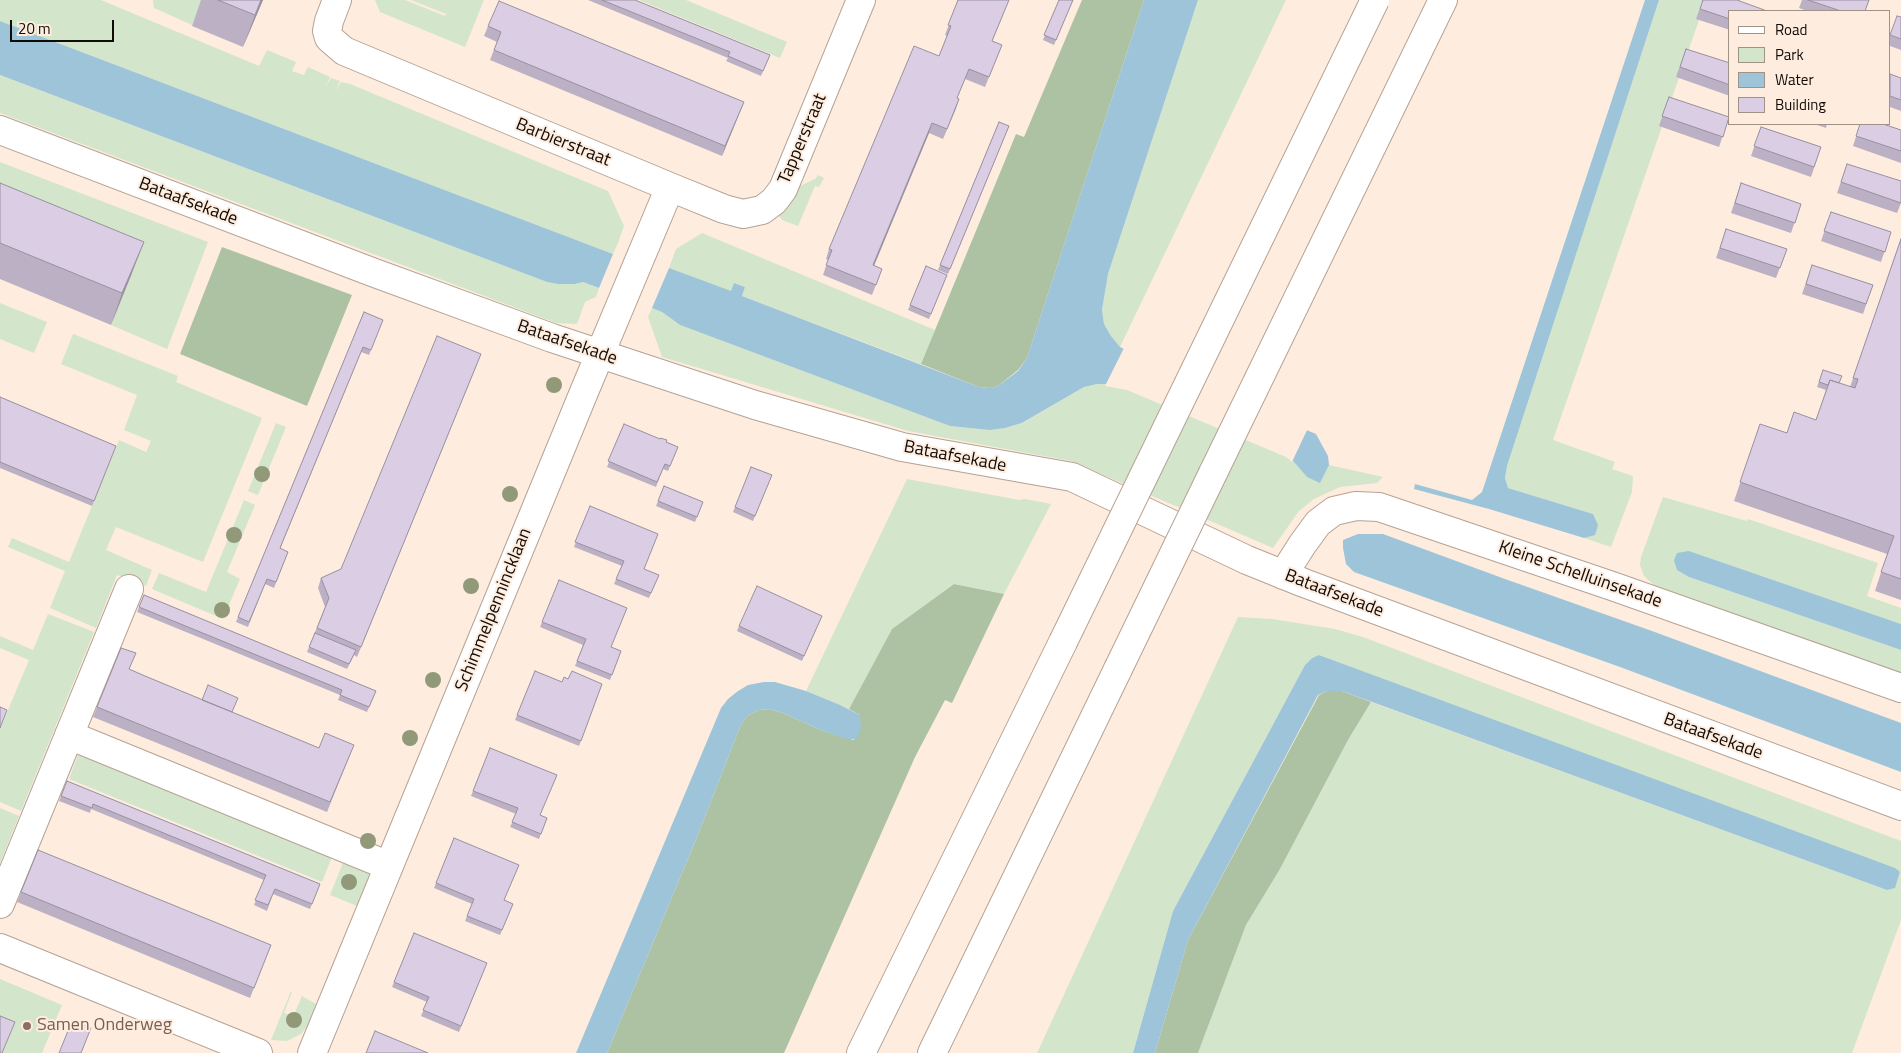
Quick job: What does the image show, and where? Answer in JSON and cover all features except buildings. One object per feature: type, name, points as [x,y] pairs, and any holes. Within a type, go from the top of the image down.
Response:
[{"type":"main road","name":"Barbierstraat","points":[[337,0],[328,21],[327,31],[329,38],[344,51],[670,187]]},
{"type":"main road","name":"Tapperstraat","points":[[670,187],[724,209],[743,214],[762,210],[774,201],[783,189],[861,0]]},
{"type":"main road","points":[[861,1053],[1375,0]]},
{"type":"main road","points":[[932,1053],[1443,0]]},
{"type":"main road","name":"Bataafsekade","points":[[0,130],[372,272],[600,354],[755,406],[902,447],[1072,477],[1247,560],[1284,575],[1901,806]]},
{"type":"main road","points":[[600,354],[670,187]]},
{"type":"main road","name":"Schimmelpennincklaan","points":[[312,1053],[600,354]]},
{"type":"main road","name":"Kleine Schelluinsekade","points":[[1284,575],[1318,523],[1334,511],[1356,506],[1379,507],[1603,583],[1901,688]]},
{"type":"main road","points":[[0,904],[129,588]]},
{"type":"main road","points":[[68,735],[389,866]]},
{"type":"main road","points":[[0,948],[258,1053]]},
{"type":"main road","points":[[941,1053],[961,994]]},
{"type":"green space","points":[[0,0],[101,0],[259,66],[267,50],[296,62],[292,71],[304,75],[308,67],[330,77],[326,86],[331,78],[340,81],[336,91],[341,82],[350,84],[608,191],[624,226],[618,243],[613,254],[0,21]]},
{"type":"green space","points":[[153,0],[203,0],[192,25],[154,8]]},
{"type":"green space","points":[[375,0],[405,0],[445,16],[446,14],[411,0],[484,0],[465,47],[380,12]]},
{"type":"green space","points":[[639,0],[686,0],[787,42],[780,58]]},
{"type":"green space","points":[[1082,0],[1144,0],[1027,358],[1018,370],[998,386],[990,388],[979,387],[921,364],[1016,134],[1024,137]]},
{"type":"green space","points":[[1198,0],[1286,0],[1120,347],[1104,324],[1102,310],[1108,274]]},
{"type":"green space","points":[[1659,0],[1706,0],[1553,440],[1615,462],[1612,469],[1633,476],[1632,492],[1611,547],[1584,538],[1595,534],[1593,514],[1508,488],[1505,478],[1507,466]]},
{"type":"green space","points":[[0,75],[547,282],[575,284],[583,282],[599,288],[596,297],[585,302],[577,324],[556,323],[0,113]]},
{"type":"green space","points":[[0,162],[208,242],[167,349],[111,325],[132,273],[0,219]]},
{"type":"green space","points":[[818,175],[824,178],[819,187],[815,186],[798,226],[782,220],[779,216],[791,203],[800,186],[815,179]]},
{"type":"green space","points":[[702,233],[935,330],[921,364],[742,296],[745,287],[735,283],[731,292],[669,268],[676,249]]},
{"type":"green space","points":[[222,247],[352,295],[307,406],[180,354]]},
{"type":"green space","points":[[0,303],[47,322],[34,353],[0,339]]},
{"type":"green space","points":[[652,308],[662,312],[680,325],[950,426],[990,430],[1005,428],[1023,423],[1084,387],[1097,384],[1116,384],[1287,454],[1307,477],[1320,482],[1329,465],[1383,477],[1377,483],[1340,487],[1314,499],[1299,511],[1273,548],[1071,461],[908,431],[662,357],[648,317]]},
{"type":"green space","points":[[73,334],[178,376],[176,382],[262,418],[203,562],[116,527],[106,550],[152,570],[146,586],[117,575],[96,628],[50,608],[65,571],[8,547],[12,538],[69,562],[119,440],[146,452],[151,441],[124,430],[137,395],[61,364]]},
{"type":"green space","points":[[276,423],[286,427],[258,495],[248,491]]},
{"type":"green space","points":[[907,479],[1019,500],[1025,499],[1051,504],[1004,594],[954,584],[892,629],[849,709],[806,691]]},
{"type":"green space","points":[[1663,497],[1747,521],[1748,519],[1878,563],[1867,596],[1901,608],[1901,624],[1689,551],[1689,577],[1901,650],[1901,673],[1655,586],[1644,576],[1640,565],[1641,557]]},
{"type":"green space","points":[[244,500],[255,505],[227,572],[240,579],[223,619],[152,589],[159,573],[206,592]]},
{"type":"green space","points":[[954,584],[1004,594],[952,703],[945,700],[915,757],[784,1053],[607,1053],[697,837],[740,727],[747,716],[759,710],[769,709],[783,713],[823,731],[854,740],[860,715],[849,709],[892,629]]},
{"type":"green space","points":[[48,614],[94,632],[21,811],[0,802],[0,729],[29,660],[0,648],[0,636],[33,650]]},
{"type":"green space","points":[[1238,617],[1272,619],[1335,629],[1363,637],[1901,841],[1901,920],[1852,1053],[1198,1053],[1246,925],[1280,869],[1348,740],[1371,702],[1887,890],[1894,888],[1897,882],[1900,872],[1319,655],[1312,658],[1305,665],[1173,911],[1133,1053],[1037,1053]]},
{"type":"green space","points":[[1327,691],[1342,691],[1371,702],[1348,740],[1280,869],[1246,925],[1198,1053],[1155,1053],[1188,940],[1319,695]]},
{"type":"green space","points":[[80,750],[333,854],[322,882],[69,779]]},
{"type":"green space","points":[[0,808],[19,816],[0,863]]},
{"type":"green space","points":[[344,860],[371,871],[357,906],[330,895]]},
{"type":"green space","name":"Samen Onderweg","points":[[0,979],[62,1005],[42,1053],[2,1053],[13,1027],[0,1022]]},
{"type":"green space","points":[[291,991],[284,1013],[293,1017],[302,996],[316,1004],[308,1025],[301,1034],[287,1041],[271,1040]]},
{"type":"water","points":[[1144,0],[1198,0],[1108,274],[1102,310],[1104,324],[1120,347],[1212,390],[1316,434],[1328,456],[1329,465],[1320,483],[1307,477],[1287,454],[1116,384],[1097,384],[1084,387],[1022,423],[1005,428],[990,430],[950,426],[680,325],[662,312],[652,308],[669,268],[731,291],[734,283],[745,287],[742,296],[979,387],[990,388],[998,386],[1018,371],[1027,358]]},
{"type":"water","points":[[1645,0],[1659,0],[1507,466],[1505,478],[1508,488],[1593,514],[1598,525],[1595,535],[1584,538],[1489,509],[1414,489],[1415,484],[1472,500],[1482,492]]},
{"type":"water","points":[[0,21],[613,254],[599,288],[583,282],[558,284],[547,282],[0,75]]},
{"type":"water","points":[[1358,534],[1383,534],[1901,723],[1901,772],[1620,667],[1354,572],[1346,564],[1343,540]]},
{"type":"water","points":[[1689,551],[1901,624],[1901,650],[1689,577],[1677,570],[1674,560],[1677,553]]},
{"type":"water","points":[[1319,655],[1895,868],[1900,872],[1895,888],[1887,890],[1342,691],[1327,691],[1318,695],[1188,940],[1155,1053],[1133,1053],[1173,911],[1305,665],[1312,658]]},
{"type":"water","points":[[775,682],[806,691],[860,715],[861,728],[857,739],[847,739],[823,731],[783,713],[769,709],[759,710],[747,716],[740,727],[697,837],[607,1053],[576,1053],[721,708],[738,691],[748,685]]},
{"type":"pier","points":[[1125,346],[1213,388],[1308,428],[1292,462],[1286,457],[1127,390],[1105,386]]},
{"type":"place","name":"Samen Onderweg","points":[[27,1026]]}]
